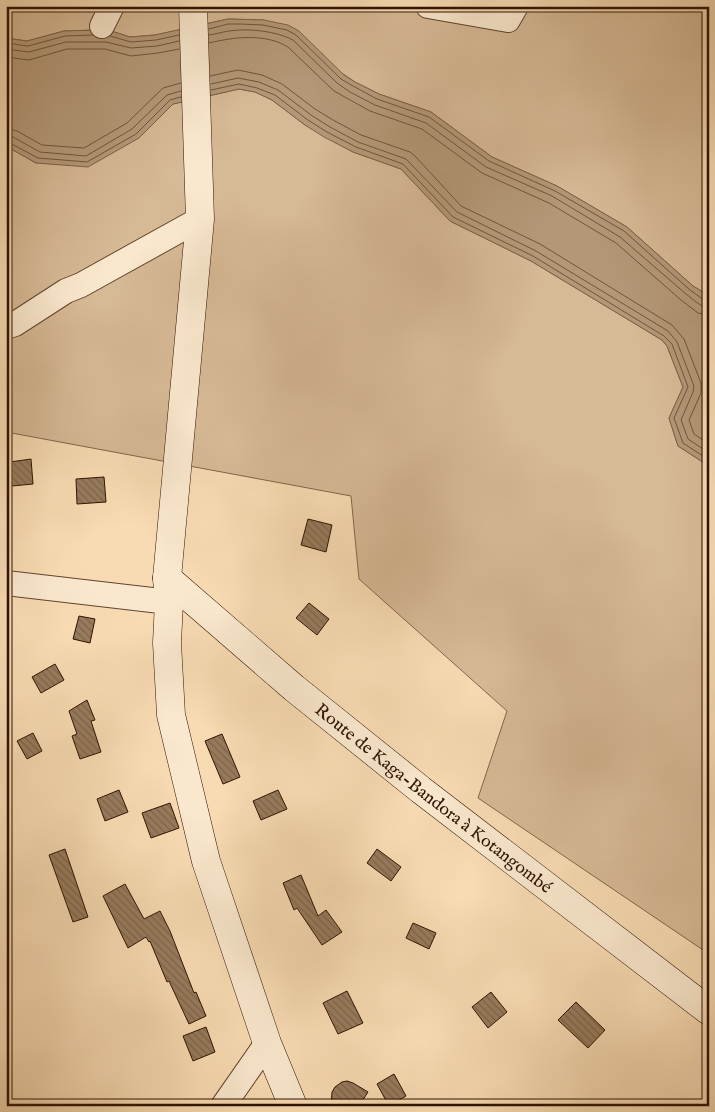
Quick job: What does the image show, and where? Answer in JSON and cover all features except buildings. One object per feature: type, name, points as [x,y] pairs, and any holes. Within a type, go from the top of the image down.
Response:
[{"type":"main road","points":[[193,7],[200,219],[168,590],[167,643],[171,715],[206,861],[267,1044],[293,1106]]},
{"type":"main road","name":"Route de Kaga-Bandora à Kotangombé","points":[[168,590],[421,790],[709,1010]]},
{"type":"street","points":[[428,6],[508,20],[516,6]]},
{"type":"street","points":[[6,327],[15,324],[66,291],[82,285],[200,219]]},
{"type":"street","points":[[6,583],[168,590]]},
{"type":"street","points":[[223,1106],[267,1044]]},
{"type":"shaded area","points":[[6,6],[709,6],[709,298],[627,227],[557,186],[492,157],[431,112],[379,94],[355,82],[264,20],[228,19],[156,35],[130,37],[108,30],[64,31],[27,41],[6,38]]},
{"type":"shaded area","points":[[239,89],[255,92],[272,100],[305,125],[353,152],[401,169],[450,221],[531,261],[662,340],[667,346],[683,387],[669,418],[678,446],[709,466],[709,954],[478,798],[507,711],[359,579],[351,496],[6,432],[6,146],[36,163],[139,138],[173,104]]},
{"type":"water","points":[[228,19],[264,20],[288,25],[299,31],[344,75],[355,82],[379,94],[431,112],[492,157],[557,186],[627,227],[693,286],[703,292],[709,298],[709,466],[678,446],[669,418],[683,387],[667,346],[662,340],[531,261],[450,221],[401,169],[353,152],[324,137],[272,100],[255,92],[239,89],[173,104],[139,138],[88,167],[36,163],[6,146],[6,38],[27,41],[64,31],[96,30],[108,30],[130,37],[155,35]]}]
